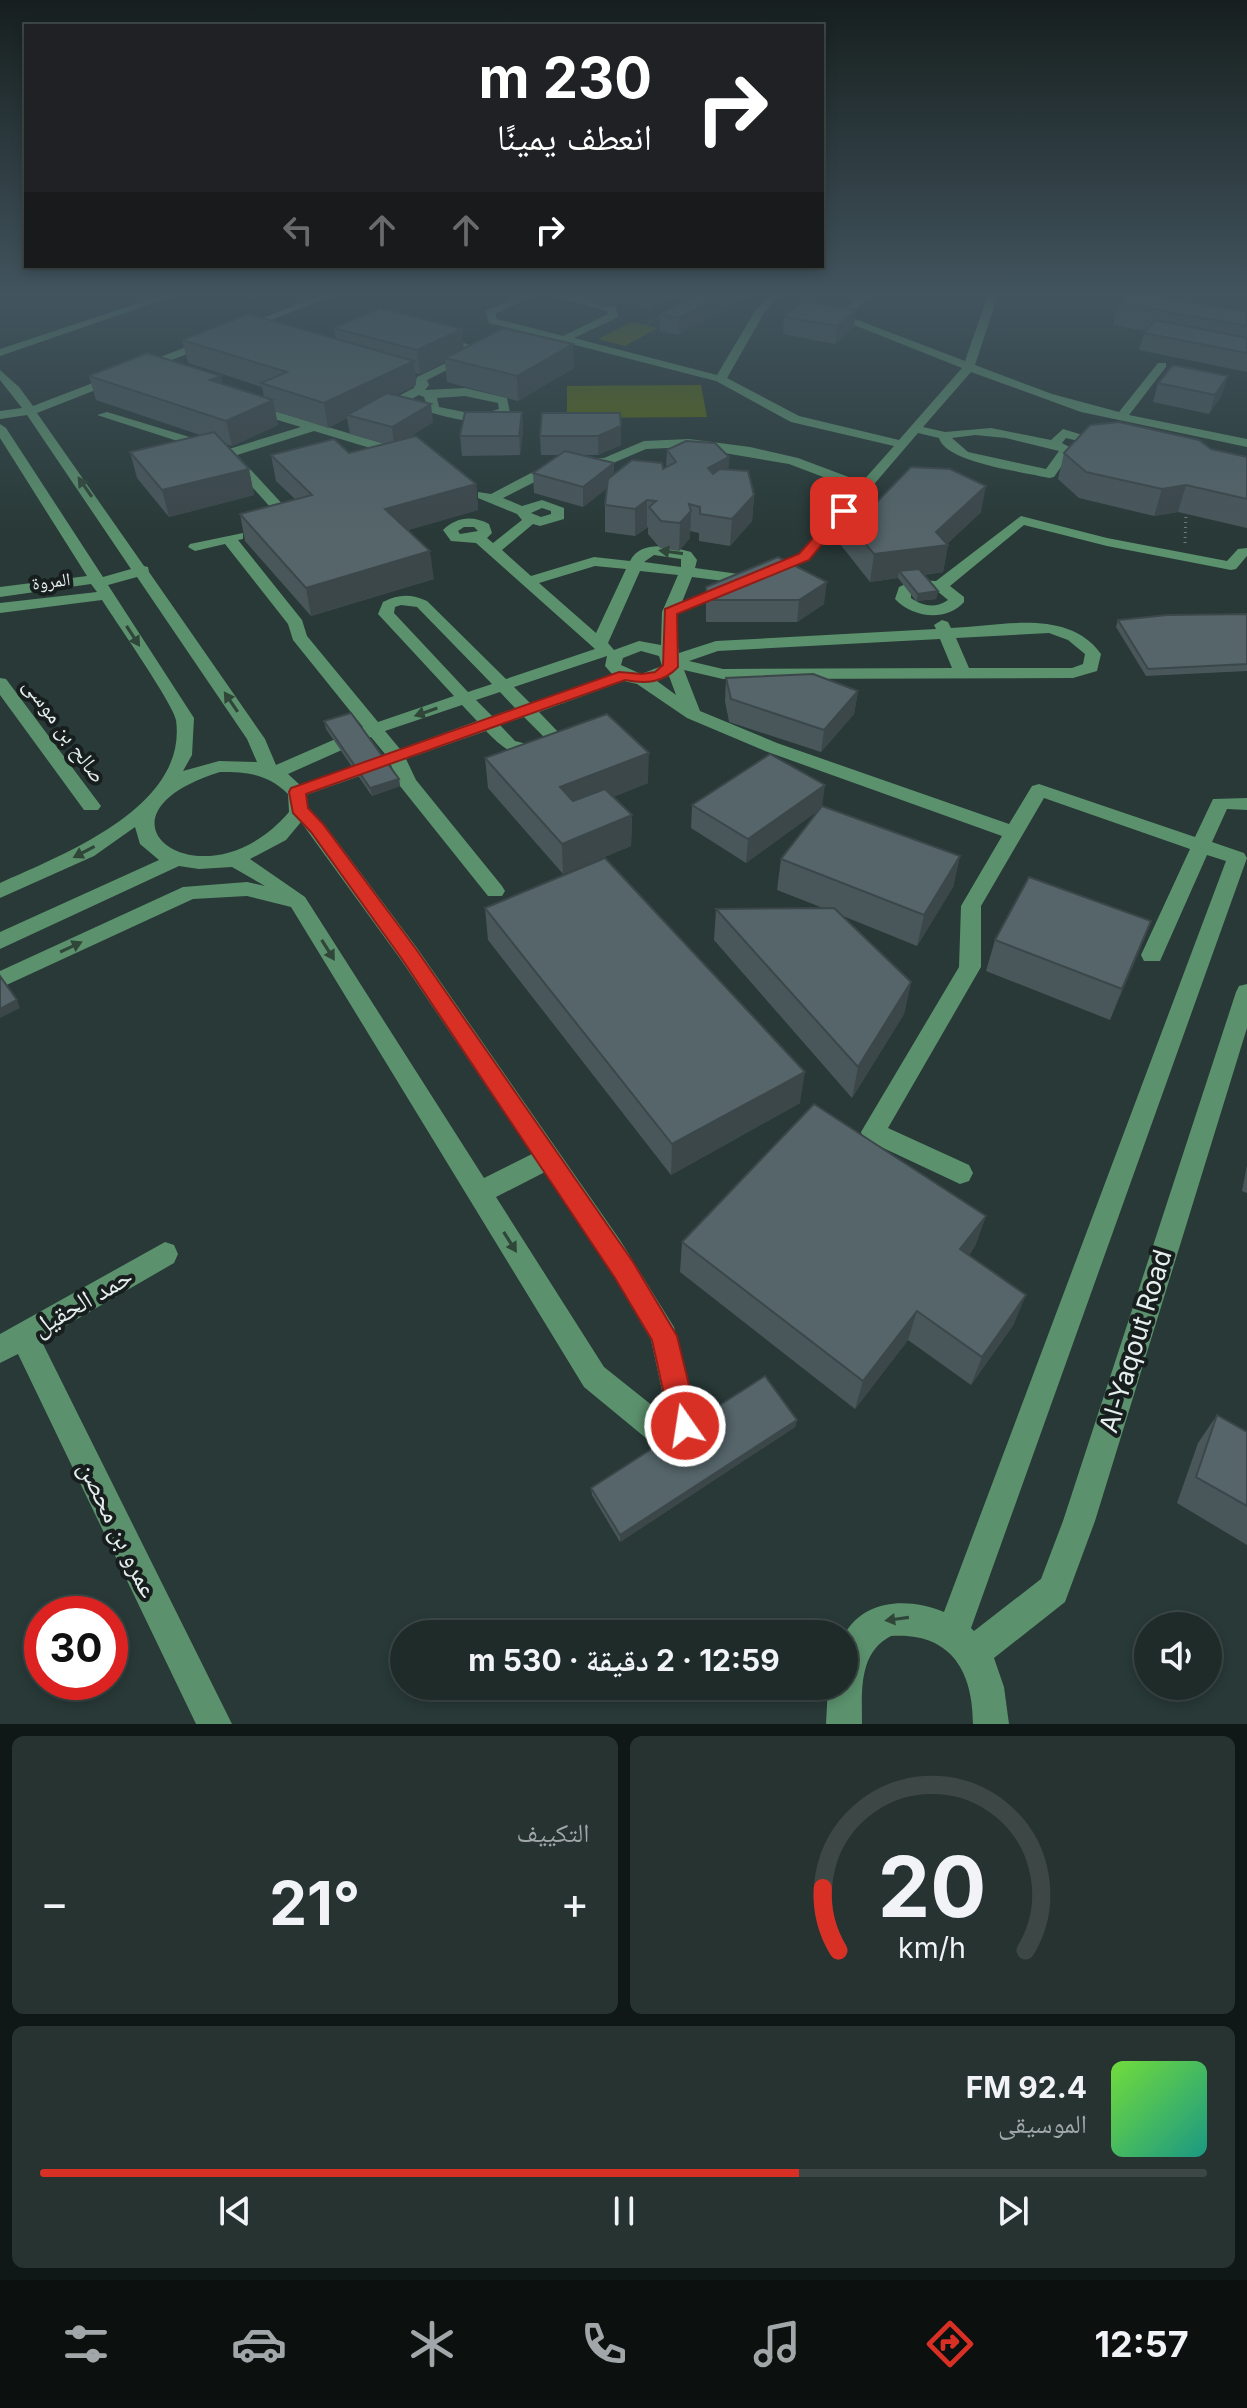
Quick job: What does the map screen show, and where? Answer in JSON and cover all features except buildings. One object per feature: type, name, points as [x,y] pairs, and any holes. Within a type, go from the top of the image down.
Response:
[{"type":"street","points":[[2,375],[28,406],[143,570],[256,739],[273,771],[298,800],[409,954],[611,1248],[664,1336],[692,1456],[594,1377],[298,902],[262,874],[234,859]]},
{"type":"street","points":[[28,406],[101,375]]},
{"type":"street","points":[[0,414],[111,375]]},
{"type":"street","points":[[408,375],[423,389],[433,409],[474,420],[493,419],[506,410],[503,401],[465,392],[423,389]]},
{"type":"street","points":[[368,416],[443,375]]},
{"type":"street","points":[[706,375],[753,394],[795,419],[902,444]]},
{"type":"street","points":[[720,379],[722,375]]},
{"type":"street","points":[[670,612],[804,557],[962,375]]},
{"type":"street","points":[[991,375],[1048,397],[1247,443]]},
{"type":"street","points":[[1122,416],[1154,375]]},
{"type":"street","points":[[242,395],[251,409],[413,456]]},
{"type":"street","points":[[103,415],[229,453],[292,522],[279,525]]},
{"type":"street","points":[[331,434],[356,422]]},
{"type":"street","points":[[0,428],[185,718],[183,755],[162,792],[148,808],[87,851],[0,891]]},
{"type":"street","points":[[229,453],[311,428]]},
{"type":"street","points":[[915,429],[945,436],[962,431],[986,431],[1067,449],[1049,474],[964,455],[947,444],[945,436]]},
{"type":"street","points":[[1054,445],[1063,433],[1124,447]]},
{"type":"street","points":[[491,499],[559,464],[606,462],[644,445],[689,443],[750,451],[793,461],[864,488]]},
{"type":"street","points":[[467,486],[527,516],[493,550]]},
{"type":"street","points":[[940,586],[1021,520],[1107,542],[1231,566],[1243,552],[1247,552]]},
{"type":"street","points":[[195,547],[253,532]]},
{"type":"street","points":[[478,537],[606,650],[613,666],[693,714],[771,747],[1014,833]]},
{"type":"street","points":[[228,538],[296,623],[299,637],[396,756],[407,782],[495,891]]},
{"type":"street","points":[[148,808],[144,824],[147,839],[159,851],[178,859],[204,863],[234,859],[265,847],[288,829],[298,800],[396,756],[527,709],[633,677],[660,675],[670,667],[670,612],[688,572],[690,560],[677,552],[647,551],[633,566],[606,650]]},
{"type":"street","points":[[528,582],[594,561],[633,566]]},
{"type":"street","points":[[100,585],[143,570]]},
{"type":"street","points":[[688,572],[753,579]]},
{"type":"street","name":"المروة","points":[[0,592],[100,585]]},
{"type":"street","name":"المروة","points":[[0,608],[100,585]]},
{"type":"street","points":[[914,585],[940,586],[956,597],[953,606],[939,611],[914,607],[902,594],[914,585]]},
{"type":"street","points":[[406,599],[422,604],[504,685],[552,735],[551,744],[537,752],[514,749],[386,614],[388,605],[406,599]]},
{"type":"street","points":[[939,611],[944,634],[962,672]]},
{"type":"street","points":[[1049,628],[1070,633],[1085,643],[1093,654],[1091,667],[1073,673],[723,674],[671,662],[716,646],[1049,628]]},
{"type":"street","points":[[162,792],[195,773],[214,768],[234,765],[273,771],[374,729],[606,650],[649,646],[665,652],[693,714]]},
{"type":"street","name":"صالح بن موسى","points":[[0,683],[91,806]]},
{"type":"street","points":[[960,1173],[873,1132],[970,967],[971,906],[1039,790],[1237,858],[962,1644]]},
{"type":"street","points":[[1152,955],[1220,803],[1247,804]]},
{"type":"street","points":[[0,941],[178,859]]},
{"type":"street","points":[[0,980],[190,892],[247,889],[298,902]]},
{"type":"street","name":"Al-Yaqout Road","points":[[962,1644],[1053,1590],[1079,1521],[1247,992]]},
{"type":"street","points":[[479,1193],[548,1158]]},
{"type":"street","name":"حمد الحقيل","points":[[12,1342],[165,1254]]},
{"type":"street","name":"عمرو بن محصن","points":[[12,1342],[214,1724]]},
{"type":"street","points":[[844,1724],[851,1656],[864,1635],[883,1621],[905,1616],[929,1620],[962,1644],[988,1690],[991,1724]]},
{"type":"path","points":[[1185,551],[1186,514]]},
{"type":"green space","points":[[701,385],[707,417],[567,418],[567,386]]},
{"type":"route","points":[[685,1426],[664,1336],[611,1248],[409,954],[317,828],[299,809],[297,792],[624,675],[642,679],[660,675],[670,667],[671,662],[670,612],[804,557],[844,511]]}]
